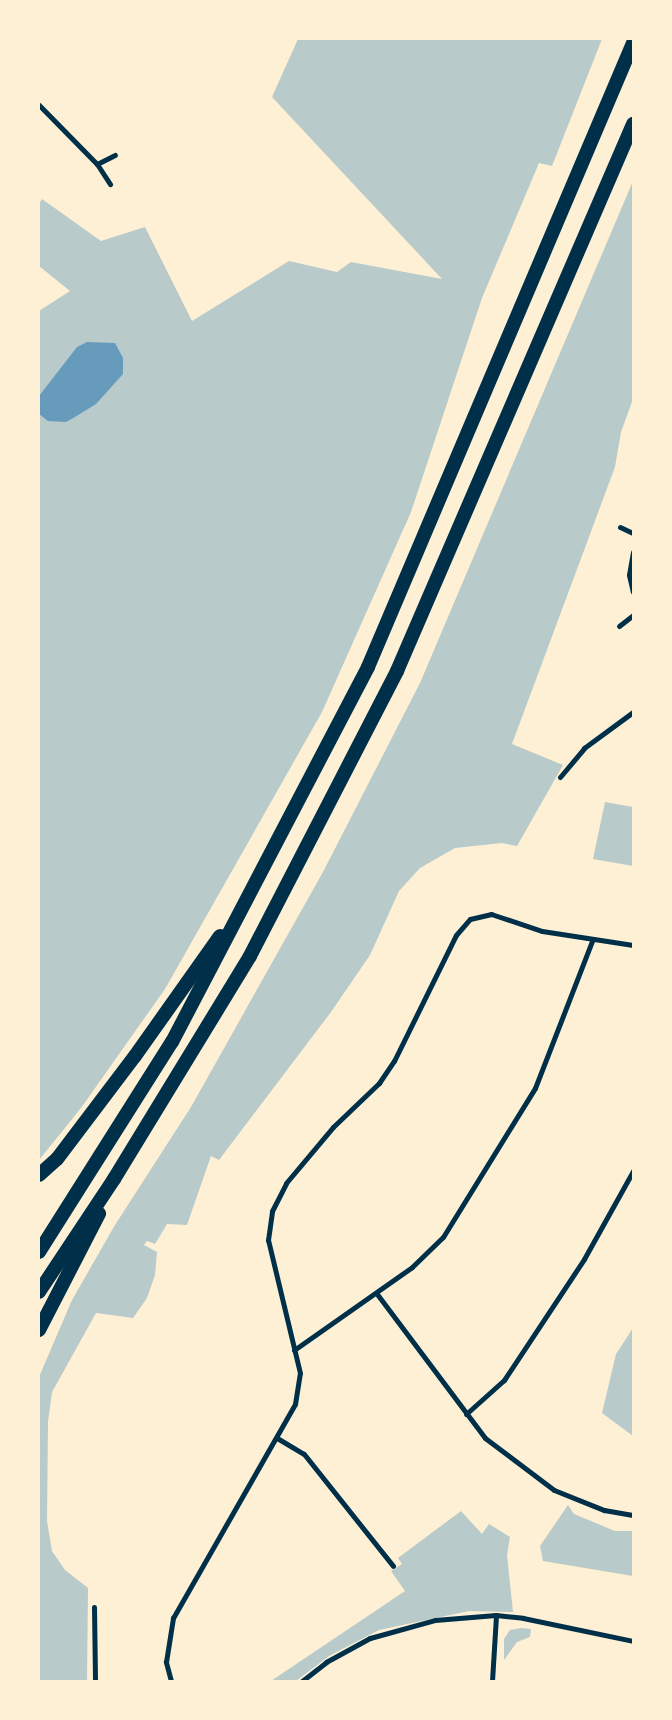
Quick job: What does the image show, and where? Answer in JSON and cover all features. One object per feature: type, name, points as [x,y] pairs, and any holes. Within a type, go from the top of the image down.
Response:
[{"type":"highway","points":[[39,1252],[172,1042],[260,878],[368,667],[633,43]]},
{"type":"highway","points":[[39,1292],[114,1179],[250,956],[397,671],[633,124]]},
{"type":"highway","points":[[39,1175],[56,1158],[135,1056],[260,878]]},
{"type":"highway","points":[[39,1330],[90,1235],[114,1179]]},
{"type":"street","points":[[39,105],[97,164],[110,184]]},
{"type":"street","points":[[97,164],[115,155]]},
{"type":"street","points":[[620,527],[633,533]]},
{"type":"street","points":[[633,552],[629,575],[633,592]]},
{"type":"street","points":[[619,626],[633,615]]},
{"type":"street","points":[[560,778],[584,748],[633,712]]},
{"type":"street","points":[[171,1681],[166,1662],[172,1618],[295,1404],[300,1373],[268,1240],[272,1211],[286,1183],[389,1068],[456,935],[470,919],[491,914],[542,931],[592,941],[633,945]]},
{"type":"street","points":[[294,1350],[377,1294],[412,1267],[443,1237],[535,1088],[592,941]]},
{"type":"street","points":[[466,1414],[504,1380],[584,1259],[633,1171]]},
{"type":"street","points":[[377,1294],[485,1438],[554,1490],[604,1510],[633,1515]]},
{"type":"street","points":[[277,1438],[304,1454],[393,1566]]},
{"type":"street","points":[[94,1607],[95,1681]]},
{"type":"street","points":[[302,1681],[326,1662],[370,1638],[435,1620],[496,1615],[523,1618],[633,1641]]},
{"type":"street","points":[[492,1681],[496,1615]]},
{"type":"shaded area","points":[[298,39],[602,39],[552,166],[539,163],[482,298],[411,512],[322,712],[165,989],[81,1108],[39,1160],[39,311],[70,291],[39,266],[39,204],[42,199],[101,241],[145,227],[192,321],[289,261],[337,272],[351,262],[442,279],[272,97]]},
{"type":"shaded area","points":[[633,181],[633,399],[621,432],[615,467],[512,744],[563,765],[517,846],[502,843],[455,848],[420,868],[399,891],[370,955],[331,1012],[219,1160],[211,1156],[187,1225],[167,1224],[155,1244],[147,1241],[144,1245],[157,1252],[155,1275],[147,1298],[133,1318],[96,1313],[52,1392],[48,1422],[47,1521],[52,1551],[65,1570],[88,1588],[87,1681],[39,1681],[39,1377],[72,1300],[115,1225],[191,1107],[323,872],[420,683]]},
{"type":"shaded area","points":[[605,802],[633,807],[633,866],[593,859]]},
{"type":"shaded area","points":[[633,1328],[633,1436],[602,1413],[616,1354]]},
{"type":"shaded area","points":[[568,1505],[574,1514],[615,1531],[633,1531],[633,1576],[543,1561],[540,1546]]},
{"type":"shaded area","points":[[461,1511],[482,1534],[489,1524],[510,1537],[507,1555],[513,1612],[469,1611],[379,1630],[329,1656],[296,1681],[271,1681],[405,1591],[391,1571],[402,1564],[398,1558]]},
{"type":"shaded area","points":[[531,1629],[530,1637],[517,1642],[504,1660],[504,1639],[510,1630]]},
{"type":"water","points":[[87,342],[115,343],[123,358],[123,374],[96,404],[66,422],[48,421],[39,414],[39,396],[77,347]]}]
